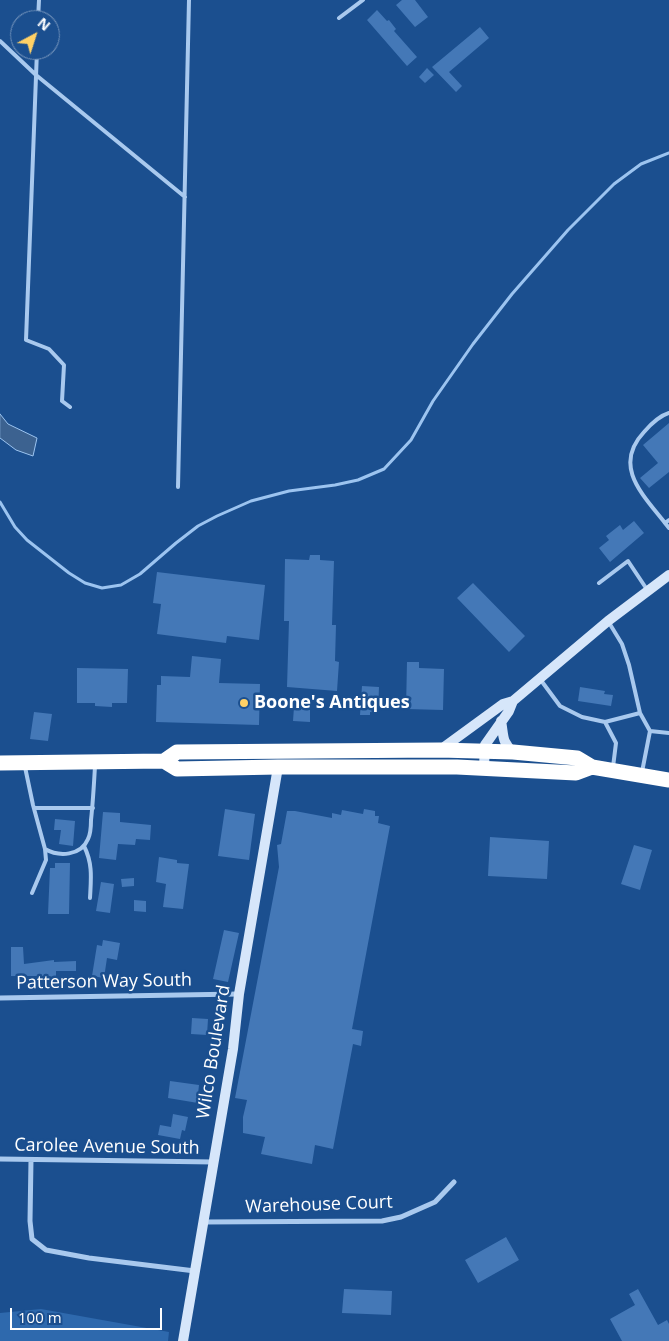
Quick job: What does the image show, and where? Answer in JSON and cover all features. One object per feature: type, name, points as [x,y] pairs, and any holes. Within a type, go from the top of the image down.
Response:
[{"type":"highway","points":[[164,761],[177,752],[440,750],[513,752],[577,758],[592,768]]},
{"type":"highway","points":[[0,763],[164,761],[177,769],[484,767],[576,773],[592,768],[669,780]]},
{"type":"street","points":[[440,750],[503,704],[513,701],[608,621],[669,575]]},
{"type":"street","points":[[484,767],[486,742],[510,711],[513,701]]},
{"type":"street","points":[[501,721],[503,738],[513,752]]},
{"type":"street","name":"Wilco Boulevard","points":[[183,1341],[278,767]]},
{"type":"street","name":"Patterson Way South","points":[[0,998],[239,994]]},
{"type":"street","name":"Carolee Avenue South","points":[[0,1160],[214,1162]]},
{"type":"street","points":[[31,1160],[30,1221],[32,1239],[46,1250],[89,1258],[195,1272]]},
{"type":"street","name":"Warehouse Court","points":[[204,1222],[382,1220],[400,1217],[435,1202],[454,1182]]},
{"type":"lane","points":[[178,487],[190,0]]},
{"type":"lane","points":[[339,18],[363,0]]},
{"type":"lane","points":[[0,42],[36,75],[185,197]]},
{"type":"lane","points":[[37,60],[26,340],[49,349],[64,365],[62,401],[70,407]]},
{"type":"lane","points":[[669,413],[663,415],[640,436],[634,446],[631,458],[631,471],[634,481],[640,492],[667,522],[669,528]]},
{"type":"lane","points":[[599,583],[628,561],[648,591]]},
{"type":"lane","points":[[608,621],[622,644],[640,713],[650,731],[641,775]]},
{"type":"lane","points":[[540,679],[560,706],[582,717],[605,722],[640,713]]},
{"type":"lane","points":[[605,722],[616,743],[613,770]]},
{"type":"lane","points":[[650,731],[669,733]]},
{"type":"lane","points":[[45,849],[67,855],[84,846],[89,837],[93,808],[95,761]]},
{"type":"lane","points":[[24,762],[46,860],[32,893]]},
{"type":"lane","points":[[34,808],[93,808]]},
{"type":"lane","points":[[84,846],[90,857],[92,868],[90,898]]},
{"type":"shaded area","points":[[0,414],[8,424],[37,438],[33,456],[16,450],[0,438]]},
{"type":"shaded area","points":[[41,1309],[169,1332],[168,1341],[0,1341],[0,1313]]},
{"type":"building","points":[[402,0],[415,0],[428,17],[415,27],[396,5]]},
{"type":"building","points":[[377,10],[387,21],[389,20],[396,29],[394,31],[417,57],[407,66],[367,20]]},
{"type":"building","points":[[480,27],[489,38],[449,72],[462,86],[456,92],[432,67]]},
{"type":"building","points":[[427,68],[434,75],[425,83],[419,77]]},
{"type":"building","points":[[669,423],[669,472],[649,488],[640,478],[658,463],[643,445]]},
{"type":"building","points":[[634,521],[644,533],[610,562],[599,548],[609,540],[606,536],[620,525],[623,530]]},
{"type":"building","points":[[310,555],[320,555],[320,560],[334,561],[332,625],[336,625],[335,661],[339,662],[337,691],[287,687],[289,621],[284,621],[285,559],[309,560]]},
{"type":"building","points":[[157,572],[265,585],[259,640],[227,636],[226,643],[157,634],[161,604],[153,603]]},
{"type":"building","points":[[473,583],[525,636],[509,652],[457,598]]},
{"type":"building","points":[[192,656],[221,659],[219,683],[260,684],[259,725],[156,722],[157,685],[161,685],[161,676],[190,677]]},
{"type":"building","points":[[407,662],[419,662],[419,668],[444,669],[443,710],[406,709]]},
{"type":"building","points":[[77,668],[128,669],[127,703],[112,703],[112,707],[95,706],[95,703],[77,703]]},
{"type":"building","points":[[362,686],[379,687],[378,713],[370,712],[370,715],[360,715]]},
{"type":"building","points":[[580,687],[605,691],[604,694],[613,695],[611,706],[578,701]]},
{"type":"building","points":[[294,707],[310,708],[310,722],[293,721]]},
{"type":"building","points":[[34,712],[52,714],[48,741],[30,739]]},
{"type":"building","points":[[225,809],[255,814],[249,860],[218,856]]},
{"type":"building","points":[[364,809],[375,811],[375,816],[379,816],[378,823],[390,826],[352,1029],[363,1031],[361,1046],[353,1044],[333,1149],[315,1145],[312,1164],[261,1154],[265,1137],[243,1133],[243,1117],[247,1100],[235,1098],[279,867],[277,845],[281,844],[287,811],[332,818],[332,813],[341,815],[342,810],[363,814]]},
{"type":"building","points":[[103,812],[120,813],[120,822],[151,825],[150,840],[136,839],[135,845],[118,844],[116,860],[99,858]]},
{"type":"building","points":[[55,819],[75,821],[73,846],[59,844],[61,830],[54,830]]},
{"type":"building","points":[[490,837],[549,841],[547,879],[488,876]]},
{"type":"building","points":[[634,845],[652,850],[640,890],[621,884]]},
{"type":"building","points":[[159,857],[177,860],[177,863],[189,864],[183,909],[163,907],[166,884],[156,882]]},
{"type":"building","points":[[55,863],[70,863],[69,914],[48,914],[50,868],[55,868]]},
{"type":"building","points":[[134,878],[134,886],[122,887],[121,879]]},
{"type":"building","points":[[101,882],[114,884],[110,913],[96,911]]},
{"type":"building","points":[[134,900],[146,901],[146,912],[134,911]]},
{"type":"building","points":[[224,930],[239,933],[228,982],[213,979]]},
{"type":"building","points":[[103,940],[120,943],[117,960],[107,958],[104,978],[92,976],[97,945],[102,946]]},
{"type":"building","points":[[11,947],[23,947],[24,964],[54,960],[54,962],[76,961],[76,971],[56,971],[56,976],[38,979],[38,976],[11,976]]},
{"type":"building","points":[[192,1018],[208,1019],[207,1035],[191,1034]]},
{"type":"building","points":[[170,1081],[199,1085],[198,1094],[209,1096],[207,1108],[198,1107],[198,1103],[168,1098]]},
{"type":"building","points":[[173,1114],[188,1117],[185,1131],[182,1130],[180,1139],[158,1135],[160,1125],[171,1127]]},
{"type":"building","points":[[506,1237],[519,1260],[478,1283],[465,1260]]},
{"type":"building","points":[[344,1289],[392,1291],[391,1315],[342,1313]]},
{"type":"building","points":[[638,1289],[658,1325],[667,1320],[669,1324],[669,1341],[622,1341],[610,1319],[635,1305],[629,1294]]},
{"type":"waterway","points":[[0,502],[15,527],[27,540],[69,573],[85,583],[102,588],[121,585],[140,574],[198,526],[251,501],[289,491],[358,480],[384,469],[411,440],[433,401],[473,344],[512,294],[568,230],[614,184],[641,164],[669,153]]},
{"type":"place","name":"Boone's Antiques","points":[[244,703]]}]
